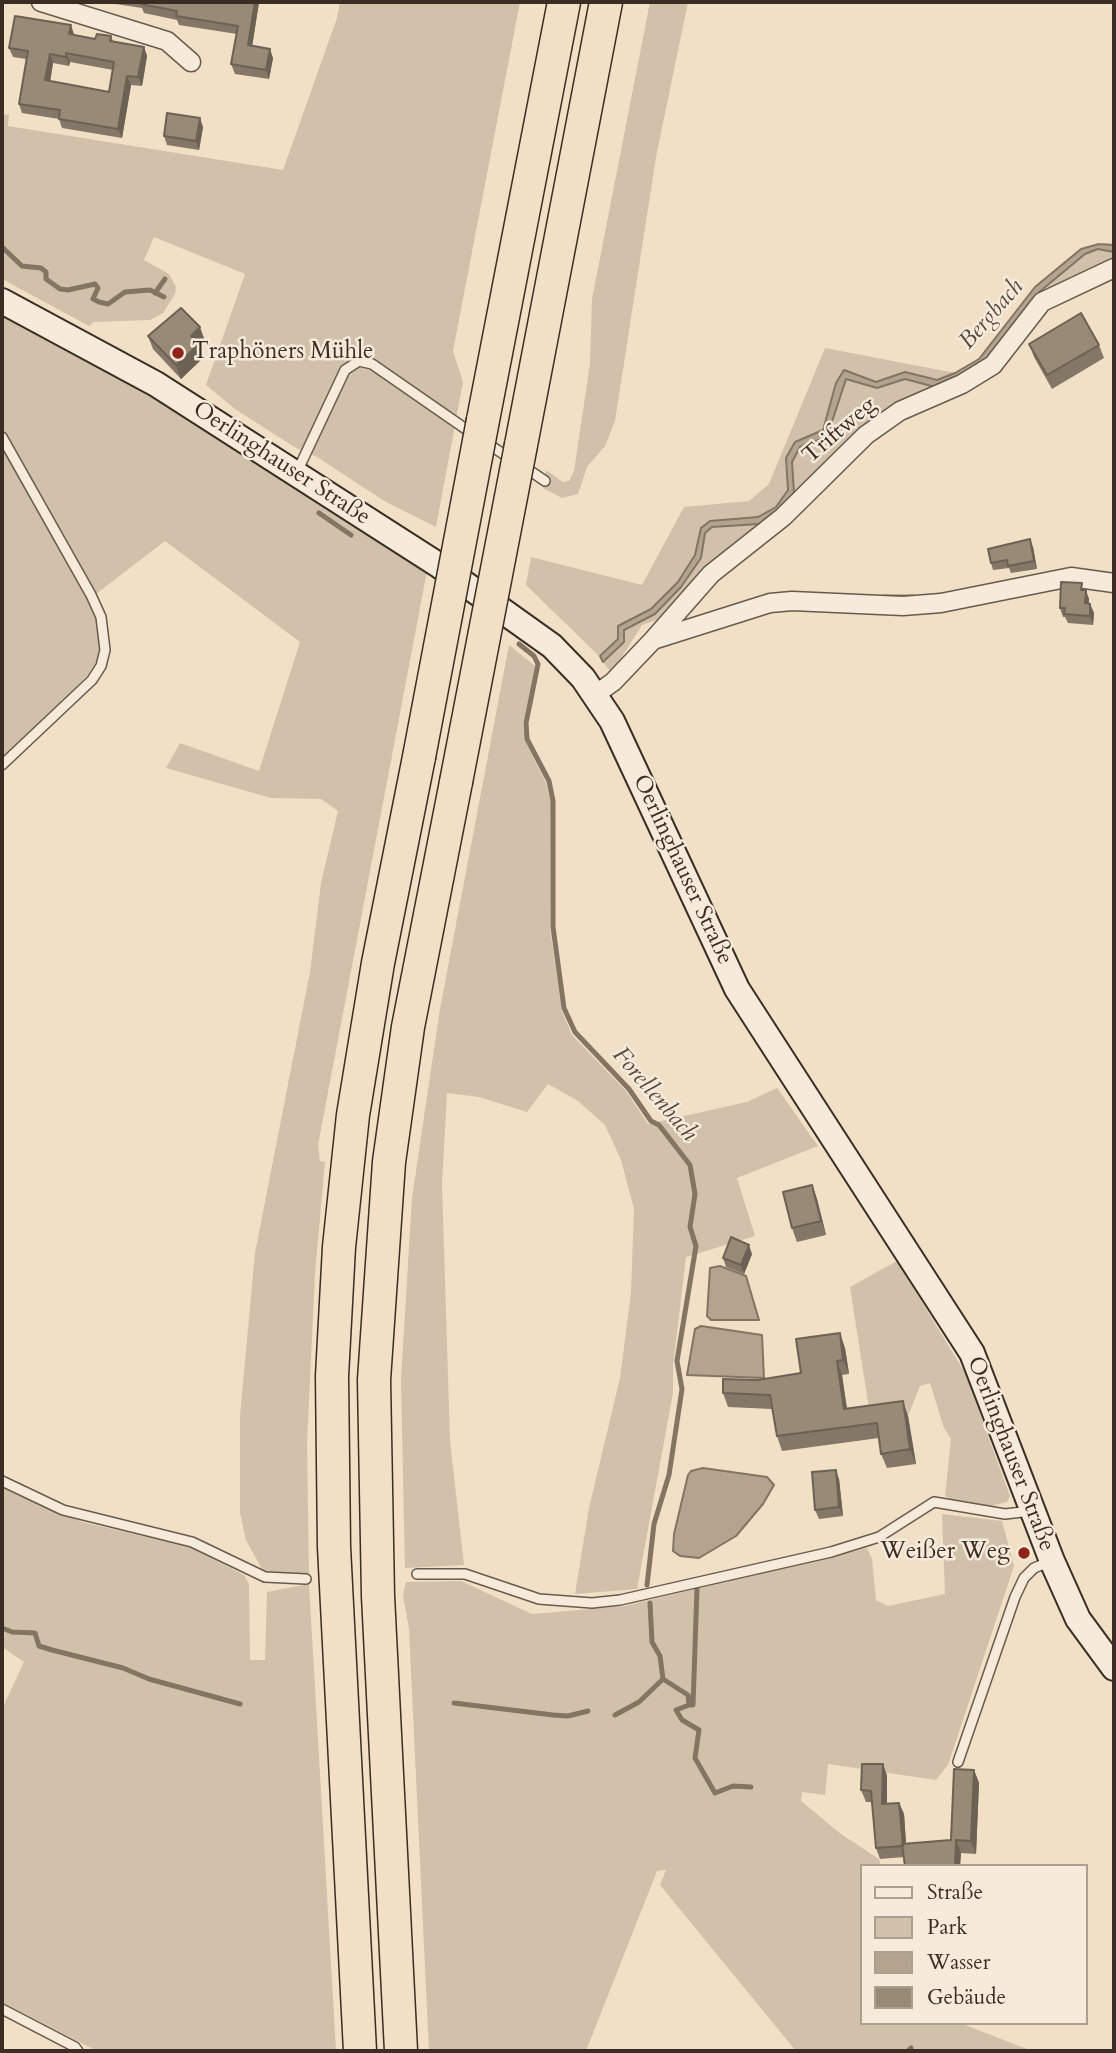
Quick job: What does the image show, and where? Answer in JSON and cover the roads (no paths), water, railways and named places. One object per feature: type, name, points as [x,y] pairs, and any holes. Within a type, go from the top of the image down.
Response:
[{"type":"highway","points":[[360,2051],[334,1547],[333,1363],[339,1247],[353,1115],[378,963],[564,2]]},
{"type":"highway","points":[[401,2051],[378,1596],[374,1380],[390,1153],[408,1027],[606,2]]},
{"type":"main road","name":"Oerlinghauser Straße","points":[[2,301],[156,384],[296,473],[517,620],[552,646],[596,694],[632,762],[737,989],[972,1353],[1052,1561],[1078,1619],[1114,1668]]},
{"type":"street","points":[[41,2],[167,41],[191,62]]},
{"type":"street","name":"Triftweg","points":[[596,694],[613,682],[712,574],[783,517],[866,435],[900,411],[962,384],[993,365],[1042,302],[1114,268]]},
{"type":"street","name":"Triftweg","points":[[653,640],[770,603],[792,601],[903,606],[941,603],[1071,578],[1114,583]]},
{"type":"lane","points":[[296,473],[345,370],[359,361],[372,364],[545,481]]},
{"type":"lane","points":[[2,437],[91,595],[101,617],[105,650],[101,666],[92,680],[2,765]]},
{"type":"lane","points":[[2,1481],[62,1510],[192,1542],[265,1577],[306,1579]]},
{"type":"lane","points":[[417,1574],[465,1574],[487,1579],[539,1600],[601,1602],[831,1552],[879,1537],[934,1502],[1004,1514],[1033,1510]]},
{"type":"lane","points":[[958,1762],[1015,1597],[1024,1578],[1034,1568],[1052,1561]]},
{"type":"lane","points":[[2,2009],[78,2051]]},
{"type":"water","points":[[1099,244],[1114,245],[1114,252],[1098,249],[1085,254],[1038,293],[984,364],[958,378],[935,387],[905,379],[877,388],[846,379],[827,437],[800,447],[792,462],[794,493],[780,512],[759,524],[712,527],[705,533],[701,558],[681,587],[655,614],[624,630],[624,642],[603,662],[600,656],[618,639],[618,626],[651,609],[678,582],[695,555],[701,528],[710,521],[758,517],[776,507],[788,490],[786,458],[795,442],[823,430],[836,383],[844,370],[876,382],[905,372],[937,380],[955,373],[979,359],[1035,287],[1081,249]]},
{"type":"water","points":[[720,1266],[746,1276],[759,1320],[711,1320],[707,1316],[710,1268]]},
{"type":"water","points":[[701,1326],[762,1335],[764,1378],[687,1375],[695,1329]]},
{"type":"water","points":[[703,1468],[767,1477],[774,1485],[763,1504],[736,1536],[699,1558],[680,1556],[673,1551],[674,1534],[688,1475],[691,1471]]},
{"type":"waterway","name":"Forellenbach","points":[[2,247],[22,266],[41,268],[46,272],[46,279],[60,289],[68,290],[95,284],[98,288],[93,299],[99,302],[108,304],[125,292],[150,290],[164,297]]},
{"type":"waterway","points":[[155,293],[165,279]]},
{"type":"waterway","name":"Forellenbach","points":[[319,513],[351,535]]},
{"type":"waterway","points":[[884,597],[913,597]]},
{"type":"waterway","name":"Forellenbach","points":[[519,644],[534,656],[538,664],[526,723],[527,739],[549,781],[553,801],[553,927],[564,1008],[575,1032],[629,1089],[651,1121],[659,1125],[690,1165],[695,1194],[690,1227],[696,1246],[677,1361],[682,1389],[669,1475],[654,1524],[647,1585]]},
{"type":"waterway","points":[[689,1705],[693,1705],[697,1589]]},
{"type":"waterway","name":"Forellenbach","points":[[650,1603],[652,1642],[660,1656],[663,1679],[688,1695],[689,1705],[676,1710],[682,1720],[699,1730],[695,1758],[715,1793],[733,1786],[751,1787]]},
{"type":"waterway","points":[[2,1628],[12,1632],[35,1633],[39,1646],[123,1668],[149,1679],[240,1704]]},
{"type":"waterway","points":[[615,1715],[639,1702],[663,1679]]},
{"type":"waterway","points":[[454,1703],[568,1716],[588,1711]]},
{"type":"waterway","name":"Forellenbach","points":[[908,2051],[911,2048]]},
{"type":"place","name":"Traphöners Mühle","points":[[178,353]]},
{"type":"place","name":"Weißer Weg","points":[[1024,1553]]},
{"type":"water label","name":"Bergbach","points":[[992,315]]}]
